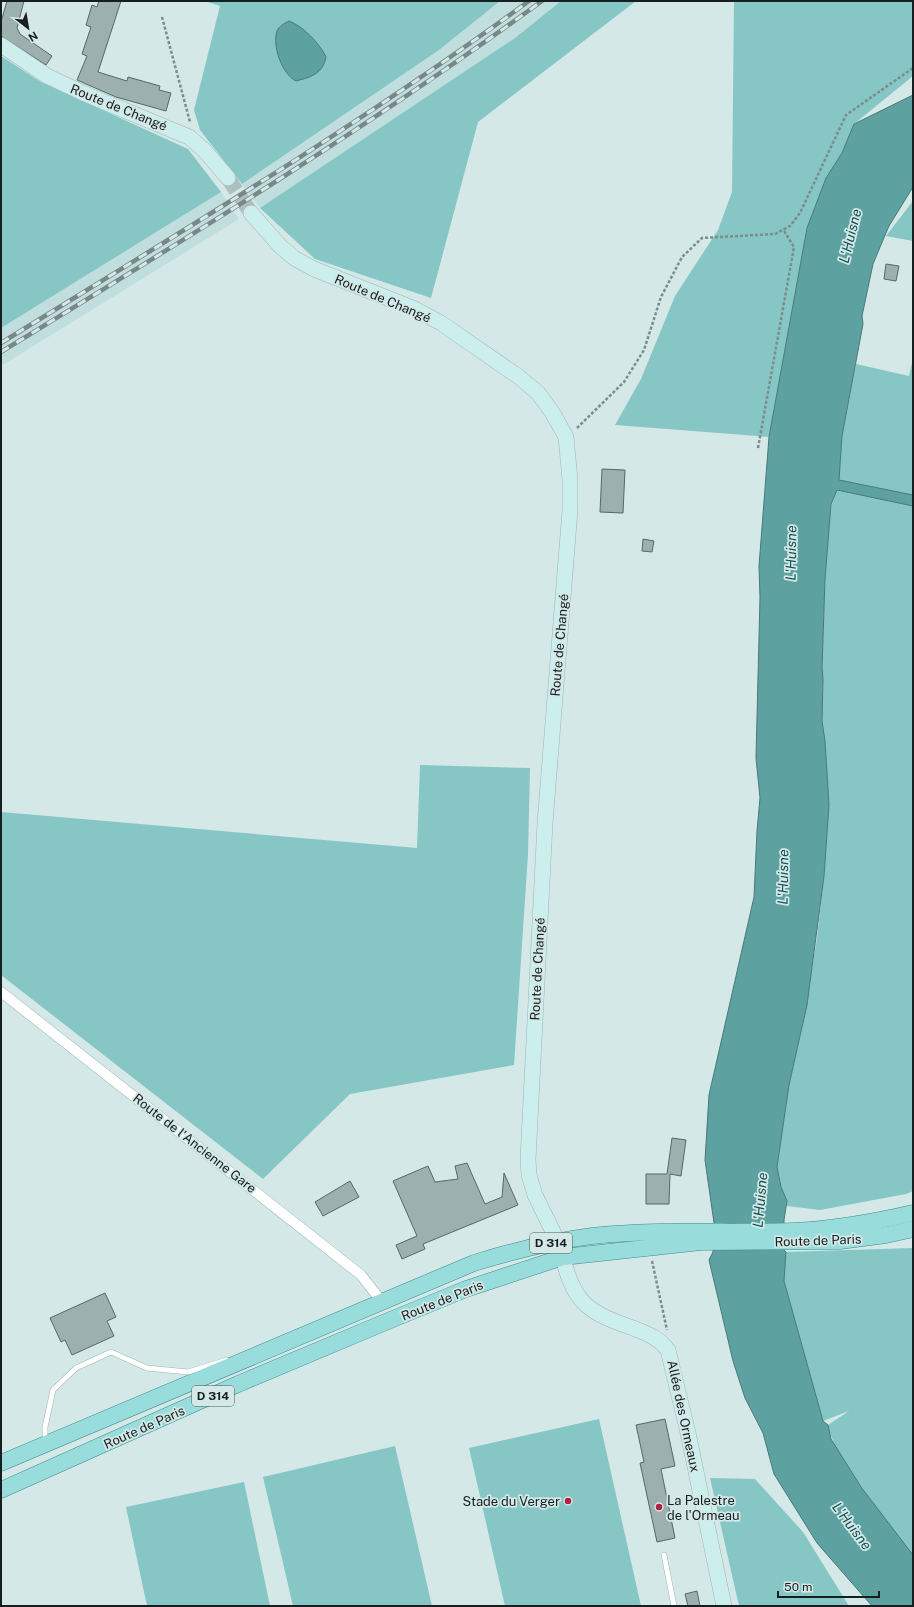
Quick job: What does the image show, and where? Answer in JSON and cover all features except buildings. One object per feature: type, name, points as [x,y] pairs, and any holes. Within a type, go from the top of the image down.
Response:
[{"type":"main road","name":"Route de Paris","points":[[793,1236],[913,1213]]},
{"type":"main road","name":"Route de Paris","points":[[1,1463],[474,1263],[527,1247],[592,1236],[793,1236],[840,1241],[886,1235],[913,1229]]},
{"type":"main road","name":"Route de Paris","points":[[1,1490],[238,1384],[466,1289],[562,1257],[651,1246],[701,1236]]},
{"type":"street","name":"Route de Changé","points":[[1,45],[47,76],[83,93],[189,137],[228,178]]},
{"type":"street","name":"Route de Changé","points":[[252,213],[280,246],[294,258],[314,269],[388,298],[434,320],[519,377],[538,394],[552,412],[566,437],[570,510],[545,823],[528,1160],[529,1175],[535,1195],[558,1242]]},
{"type":"street","name":"Route de l'Ancienne Gare","points":[[1,992],[361,1274],[382,1302]]},
{"type":"street","name":"Allée des Ormeaux","points":[[562,1257],[575,1294],[583,1304],[593,1312],[608,1320],[648,1334],[661,1341],[668,1350],[688,1433],[724,1606]]},
{"type":"lane","points":[[45,1444],[45,1427],[54,1390],[76,1368],[111,1352],[147,1368],[188,1372],[232,1358]]},
{"type":"lane","points":[[239,1356],[257,1355]]},
{"type":"lane","points":[[664,1555],[674,1606]]},
{"type":"path","points":[[162,17],[180,79],[186,111],[197,144]]},
{"type":"path","points":[[566,437],[624,382],[644,350],[661,298],[682,257],[702,238],[775,234],[790,226],[800,213],[846,115],[913,68]]},
{"type":"path","points":[[758,448],[794,247],[783,229]]},
{"type":"path","points":[[651,1246],[652,1262],[668,1332],[668,1350]]},
{"type":"shaded area","points":[[205,1],[500,1],[439,50],[242,184],[200,130],[194,110],[220,6]],"holes":[[[301,28],[277,45],[277,39]]]},
{"type":"shaded area","points":[[500,1],[561,1],[515,38],[260,208],[242,184],[439,50]]},
{"type":"shaded area","points":[[561,1],[636,1],[478,122],[431,298],[315,259],[260,208],[515,38]]},
{"type":"shaded area","points":[[734,1],[913,1],[913,76],[854,124],[842,153],[826,178],[807,228],[769,437],[615,425],[641,379],[675,296],[718,230],[732,192]]},
{"type":"shaded area","points":[[1,56],[39,81],[188,149],[221,192],[1,328]]},
{"type":"shaded area","points":[[221,192],[239,219],[1,366],[1,328]]},
{"type":"shaded area","points":[[913,201],[913,241],[886,236]]},
{"type":"shaded area","points":[[913,358],[913,495],[839,480],[842,436],[856,364],[909,376]]},
{"type":"shaded area","points":[[837,489],[913,506],[913,1191],[906,1194],[820,1210],[787,1206],[787,1201],[781,1187],[777,1167],[789,1085],[802,1029],[817,938],[824,876],[829,805],[825,741],[822,721],[822,668],[825,579],[831,504]]},
{"type":"shaded area","points":[[420,765],[530,768],[528,854],[514,1065],[350,1094],[263,1179],[1,975],[1,812],[417,848]]},
{"type":"shaded area","points":[[913,1248],[913,1555],[877,1510],[852,1475],[833,1440],[828,1425],[849,1411],[823,1421],[784,1281],[786,1252]]},
{"type":"shaded area","points":[[599,1419],[641,1606],[505,1606],[469,1448]]},
{"type":"shaded area","points":[[395,1446],[432,1606],[293,1606],[263,1477]]},
{"type":"shaded area","points":[[710,1478],[755,1479],[803,1532],[849,1606],[739,1606]]},
{"type":"shaded area","points":[[244,1482],[270,1606],[147,1606],[126,1507]]},
{"type":"water","points":[[289,21],[300,27],[310,36],[320,47],[326,57],[325,62],[316,74],[296,81],[286,72],[279,59],[276,44],[278,29]]},
{"type":"water","name":"L'Huisne","points":[[913,95],[913,187],[889,226],[873,264],[862,316],[863,324],[842,436],[839,480],[913,495],[913,506],[837,490],[831,504],[825,579],[822,668],[822,721],[825,741],[829,805],[824,876],[807,1005],[789,1085],[777,1167],[781,1187],[787,1201],[784,1220],[784,1250],[786,1252],[784,1281],[823,1421],[828,1425],[831,1439],[861,1487],[913,1555],[913,1606],[872,1606],[817,1543],[774,1474],[763,1433],[745,1398],[733,1361],[709,1260],[713,1252],[714,1223],[705,1160],[709,1095],[754,897],[760,798],[756,758],[760,597],[759,566],[769,437],[807,228],[826,178],[842,153],[854,124]]},
{"type":"tunnel","points":[[228,178],[251,213]]},
{"type":"railway","points":[[1,343],[335,135],[465,47],[529,1]]},
{"type":"railway","points":[[1,352],[207,225],[343,138],[410,94],[542,1]]},
{"type":"place","name":"Stade du Verger","points":[[568,1501]]},
{"type":"place","name":"La Palestre de l'Ormeau","points":[[659,1507]]}]
